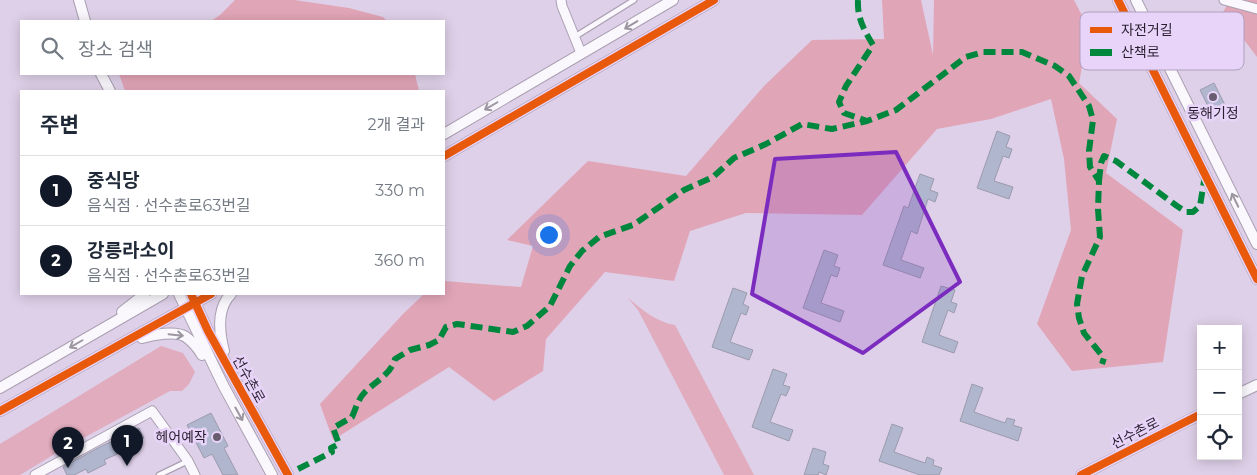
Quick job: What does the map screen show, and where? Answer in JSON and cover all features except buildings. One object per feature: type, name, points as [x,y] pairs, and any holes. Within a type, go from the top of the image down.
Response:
[{"type":"street","points":[[79,0],[85,20]]},
{"type":"street","points":[[561,0],[581,53]]},
{"type":"street","points":[[445,133],[673,0]]},
{"type":"street","points":[[445,155],[714,0]]},
{"type":"street","points":[[1118,0],[1124,12]]},
{"type":"street","points":[[1136,0],[1142,12]]},
{"type":"street","points":[[1224,0],[1257,9]]},
{"type":"street","points":[[1153,70],[1257,279]]},
{"type":"street","points":[[1171,70],[1257,244]]},
{"type":"street","points":[[102,75],[110,90]]},
{"type":"street","points":[[99,331],[143,295]]},
{"type":"street","points":[[0,388],[162,295]]},
{"type":"street","name":"선수촌로","points":[[180,295],[222,384],[272,475]]},
{"type":"street","points":[[0,411],[186,308],[193,298],[206,295]]},
{"type":"street","points":[[228,366],[221,342],[220,312],[229,295]]},
{"type":"street","name":"선수촌로","points":[[193,298],[208,332],[288,475]]},
{"type":"street","points":[[112,349],[153,334],[184,335],[195,345],[222,384]]},
{"type":"street","points":[[1242,392],[1257,385]]},
{"type":"street","points":[[35,475],[152,411],[188,461],[195,475]]},
{"type":"street","name":"선수촌로","points":[[1081,475],[1199,415]]},
{"type":"lane","points":[[576,36],[634,0]]},
{"type":"lane","points":[[159,475],[188,461]]},
{"type":"highlighted area","points":[[896,152],[960,282],[863,353],[752,294],[775,159]]},
{"type":"shaded area","points":[[235,0],[294,0],[349,8],[383,17],[386,20],[212,20]]},
{"type":"shaded area","points":[[882,0],[921,0],[933,55],[934,0],[1074,0],[1080,12],[1081,70],[1079,83],[1117,119],[1106,173],[1183,230],[1163,362],[1072,371],[1037,324],[1071,230],[1064,159],[1051,99],[991,119],[937,129],[862,215],[746,213],[690,231],[674,281],[605,272],[546,339],[543,371],[494,401],[449,367],[333,440],[320,404],[423,295],[445,295],[445,281],[521,287],[533,246],[507,240],[588,161],[686,176],[764,86],[812,40],[884,39]]},
{"type":"shaded area","points":[[1230,0],[1257,0],[1257,57],[1244,40],[1244,12],[1223,12]]},
{"type":"shaded area","points":[[119,75],[415,75],[419,90],[125,90]]},
{"type":"shaded area","points":[[627,297],[655,318],[675,325],[754,475],[724,475],[638,310]]},
{"type":"shaded area","points":[[161,346],[183,353],[195,372],[189,384],[182,391],[170,391],[63,449],[20,475],[0,475],[0,444]]},
{"type":"marked path","points":[[858,0],[860,18],[873,45],[846,86],[839,102],[844,113],[867,121]]},
{"type":"marked path","points":[[298,469],[332,452],[331,448],[339,444],[333,428],[352,417],[363,395],[387,373],[395,359],[410,350],[439,340],[446,327],[457,324],[513,332],[527,326],[550,306],[570,266],[582,251],[599,237],[633,225],[684,190],[713,177],[734,158],[766,144],[802,124],[832,129],[867,121],[896,110],[966,57],[983,52],[1022,52],[1055,66],[1069,76],[1089,106],[1093,120],[1089,151],[1090,167],[1099,181],[1100,237],[1082,276],[1077,304],[1084,333],[1104,358],[1102,364]]},
{"type":"marked path","points":[[1099,181],[1101,163],[1104,156],[1116,161],[1186,212],[1193,212],[1200,206],[1205,175]]},
{"type":"cycle path","points":[[445,155],[714,0]]},
{"type":"cycle path","points":[[1118,0],[1124,12]]},
{"type":"cycle path","points":[[1153,70],[1257,279]]},
{"type":"cycle path","points":[[191,295],[208,331],[288,475]]},
{"type":"cycle path","points":[[0,411],[209,295]]},
{"type":"cycle path","points":[[1081,475],[1199,415]]},
{"type":"place","name":"동해기정","points":[[1213,97]]},
{"type":"place","name":"헤어예작","points":[[217,437]]},
{"type":"place","name":"중식당","points":[[127,466]]},
{"type":"place","name":"강릉라소이","points":[[68,468]]}]
